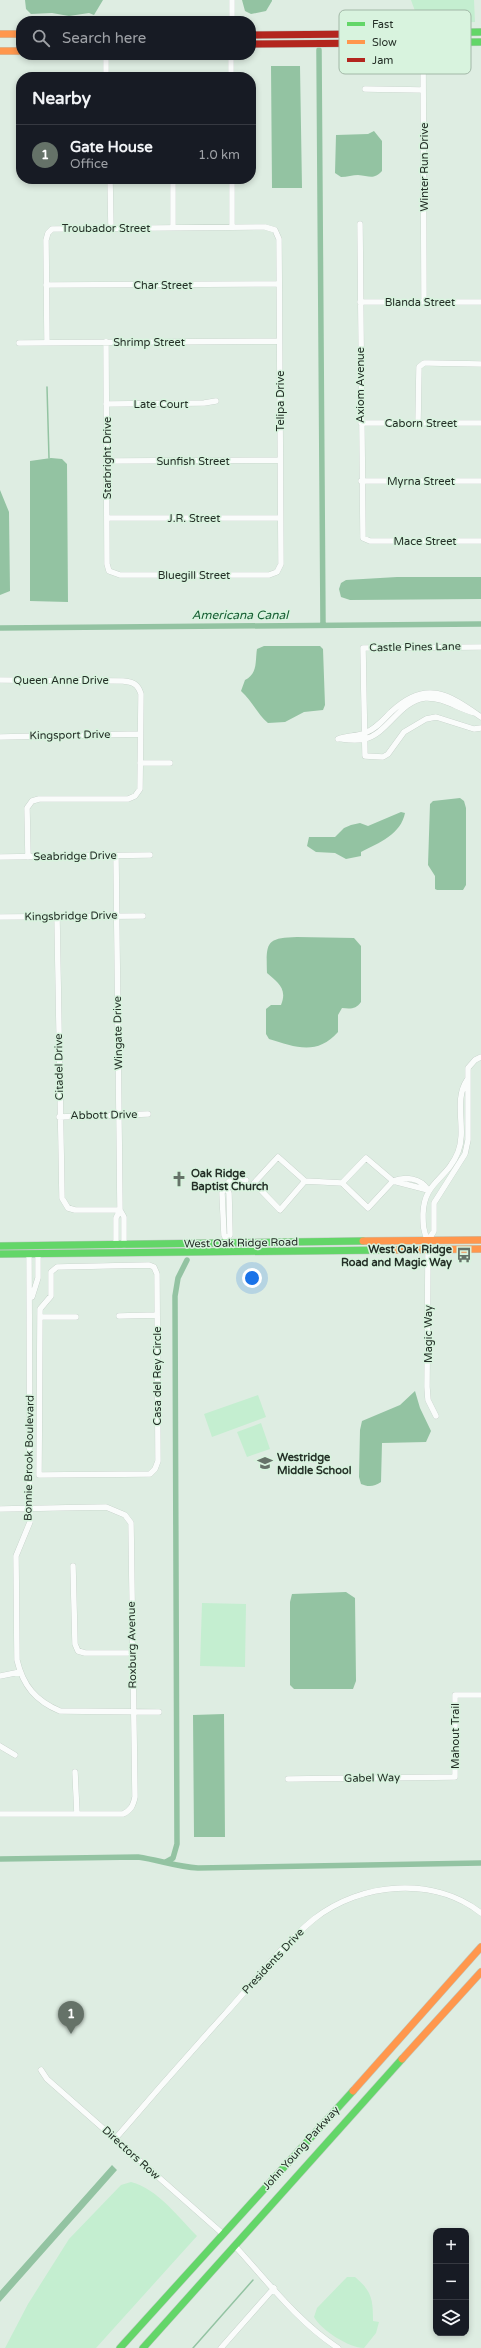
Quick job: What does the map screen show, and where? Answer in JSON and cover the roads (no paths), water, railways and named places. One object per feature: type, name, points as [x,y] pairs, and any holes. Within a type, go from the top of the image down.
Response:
[{"type":"main road","points":[[471,32],[481,32]]},
{"type":"main road","points":[[0,34],[16,34]]},
{"type":"main road","points":[[256,35],[339,34]]},
{"type":"main road","points":[[256,44],[339,43]]},
{"type":"main road","points":[[0,51],[16,51]]},
{"type":"main road","name":"West Oak Ridge Road","points":[[0,1246],[481,1240]]},
{"type":"main road","points":[[428,1241],[428,1250]]},
{"type":"main road","points":[[261,1251],[266,1247],[318,1247],[335,1242]]},
{"type":"main road","points":[[29,1254],[32,1250],[67,1249],[75,1245]]},
{"type":"main road","points":[[74,1254],[84,1249],[120,1249],[120,1245]]},
{"type":"main road","name":"West Oak Ridge Road","points":[[0,1254],[481,1249]]},
{"type":"main road","name":"John Young Parkway","points":[[120,2348],[481,1947]]},
{"type":"main road","name":"John Young Parkway","points":[[143,2348],[481,1972]]},
{"type":"main road","points":[[366,2076],[363,2090],[368,2098]]},
{"type":"street","points":[[232,0],[232,16]]},
{"type":"street","points":[[106,60],[106,72]]},
{"type":"street","points":[[231,60],[231,72]]},
{"type":"street","name":"Winter Run Drive","points":[[423,74],[424,301]]},
{"type":"street","points":[[365,89],[423,90]]},
{"type":"street","points":[[110,184],[110,228]]},
{"type":"street","points":[[173,184],[173,227]]},
{"type":"street","points":[[232,184],[232,227]]},
{"type":"street","name":"Axiom Avenue","points":[[360,224],[362,534],[363,538],[370,541]]},
{"type":"street","name":"Troubador Street","points":[[47,342],[46,240],[50,231],[58,228],[173,227],[267,227],[275,230]]},
{"type":"street","name":"Telipa Drive","points":[[275,230],[279,239],[280,341],[280,564],[277,572]]},
{"type":"street","name":"Char Street","points":[[46,285],[279,284]]},
{"type":"street","name":"Blanda Street","points":[[360,302],[481,302]]},
{"type":"street","name":"Shrimp Street","points":[[19,342],[280,341]]},
{"type":"street","name":"Starbright Drive","points":[[106,342],[107,564],[111,573]]},
{"type":"street","points":[[418,423],[419,367],[424,363],[481,364]]},
{"type":"street","name":"Late Court","points":[[106,404],[204,403],[216,401]]},
{"type":"street","name":"Caborn Street","points":[[361,423],[481,423]]},
{"type":"street","name":"Sunfish Street","points":[[107,461],[280,460]]},
{"type":"street","name":"Myrna Street","points":[[361,481],[481,481]]},
{"type":"street","name":"J.R. Street","points":[[107,518],[280,518]]},
{"type":"street","name":"Mace Street","points":[[370,541],[481,541]]},
{"type":"street","name":"Bluegill Street","points":[[111,573],[120,576],[269,575],[277,572]]},
{"type":"street","name":"Castle Pines Lane","points":[[365,736],[363,648],[481,647]]},
{"type":"street","name":"Queen Anne Drive","points":[[0,680],[133,682],[139,688],[141,694],[140,734]]},
{"type":"street","points":[[481,717],[466,705],[451,697],[438,693],[424,693],[407,699],[365,736],[365,756],[383,757],[388,754],[397,739],[404,732],[426,718],[436,717],[474,729],[481,728]]},
{"type":"street","points":[[28,857],[27,808],[32,801],[39,799],[128,799],[135,796],[140,789],[140,734]]},
{"type":"street","name":"Kingsport Drive","points":[[0,737],[140,734]]},
{"type":"street","points":[[140,763],[170,764]]},
{"type":"street","name":"Seabridge Drive","points":[[0,857],[150,855]]},
{"type":"street","name":"Wingate Drive","points":[[116,856],[120,1210],[124,1217],[120,1245]]},
{"type":"street","name":"Kingsbridge Drive","points":[[0,917],[143,916]]},
{"type":"street","name":"Citadel Drive","points":[[57,917],[59,1117],[62,1198],[68,1208],[75,1210],[120,1210]]},
{"type":"street","points":[[428,1241],[434,1231],[436,1199],[443,1192],[465,1154],[468,1140],[468,1068],[475,1060],[481,1057]]},
{"type":"street","points":[[428,1241],[423,1231],[424,1201],[428,1190],[452,1164],[458,1151],[461,1139],[462,1088],[467,1080]]},
{"type":"street","name":"Abbott Drive","points":[[59,1117],[148,1114]]},
{"type":"street","points":[[305,1181],[280,1210],[254,1183],[278,1157],[305,1181],[342,1183],[368,1208],[393,1181]]},
{"type":"street","points":[[342,1183],[366,1158],[393,1181],[428,1190]]},
{"type":"street","points":[[225,1186],[229,1193],[230,1236],[226,1239],[224,1235],[222,1193],[225,1186],[229,1180],[234,1178],[246,1180]]},
{"type":"street","points":[[225,1186],[245,1187]]},
{"type":"street","name":"Magic Way","points":[[428,1250],[427,1387],[428,1400],[436,1416]]},
{"type":"street","name":"Bonnie Brook Boulevard","points":[[29,1254],[30,1522],[16,1556],[17,1660],[20,1672],[33,1695],[46,1705],[60,1711],[158,1712]]},
{"type":"street","name":"Bonnie Brook Boulevard","points":[[30,1301],[38,1278],[38,1254]]},
{"type":"street","name":"Casa del Rey Circle","points":[[149,1265],[154,1267],[157,1274],[158,1461],[155,1469],[150,1474],[39,1475],[40,1317],[40,1309],[51,1296],[51,1272],[57,1267],[149,1265]]},
{"type":"street","points":[[118,1316],[157,1315]]},
{"type":"street","points":[[40,1317],[76,1317]]},
{"type":"street","name":"Roxburg Avenue","points":[[30,1509],[106,1506],[125,1515],[131,1523],[133,1805],[129,1811],[123,1814],[76,1814]]},
{"type":"street","points":[[0,1509],[30,1509]]},
{"type":"street","points":[[73,1566],[75,1644],[78,1651],[85,1653],[132,1653]]},
{"type":"street","points":[[0,1676],[20,1672]]},
{"type":"street","name":"Mahout Trail","points":[[455,1777],[455,1695],[481,1695]]},
{"type":"street","points":[[0,1746],[15,1755]]},
{"type":"street","points":[[0,1814],[76,1814],[75,1772]]},
{"type":"street","name":"Gabel Way","points":[[288,1779],[455,1777]]},
{"type":"street","name":"Presidents Drive","points":[[115,2139],[277,1955],[316,1918],[337,1905],[361,1896],[404,1888],[424,1888],[461,1900],[481,1913]]},
{"type":"street","name":"Directors Row","points":[[41,2070],[47,2079],[223,2234]]},
{"type":"street","points":[[235,2246],[304,2320],[323,2338],[338,2348]]},
{"type":"street","points":[[221,2348],[274,2288]]},
{"type":"waterway","points":[[319,50],[323,625]]},
{"type":"waterway","points":[[47,387],[49,458]]},
{"type":"waterway","name":"Americana Canal","points":[[0,628],[481,624]]},
{"type":"waterway","points":[[166,1862],[173,1858],[177,1844],[175,1296],[178,1278],[187,1260]]},
{"type":"waterway","points":[[0,1859],[138,1857],[198,1868],[481,1863]]},
{"type":"waterway","points":[[193,2348],[253,2280]]},
{"type":"place","name":"Oak Ridge Baptist Church","points":[[179,1179]]},
{"type":"place","name":"West Oak Ridge Road and Magic Way","points":[[464,1255]]},
{"type":"place","name":"Westridge Middle School","points":[[265,1463]]},
{"type":"place","name":"Gate House","points":[[71,2034]]}]
